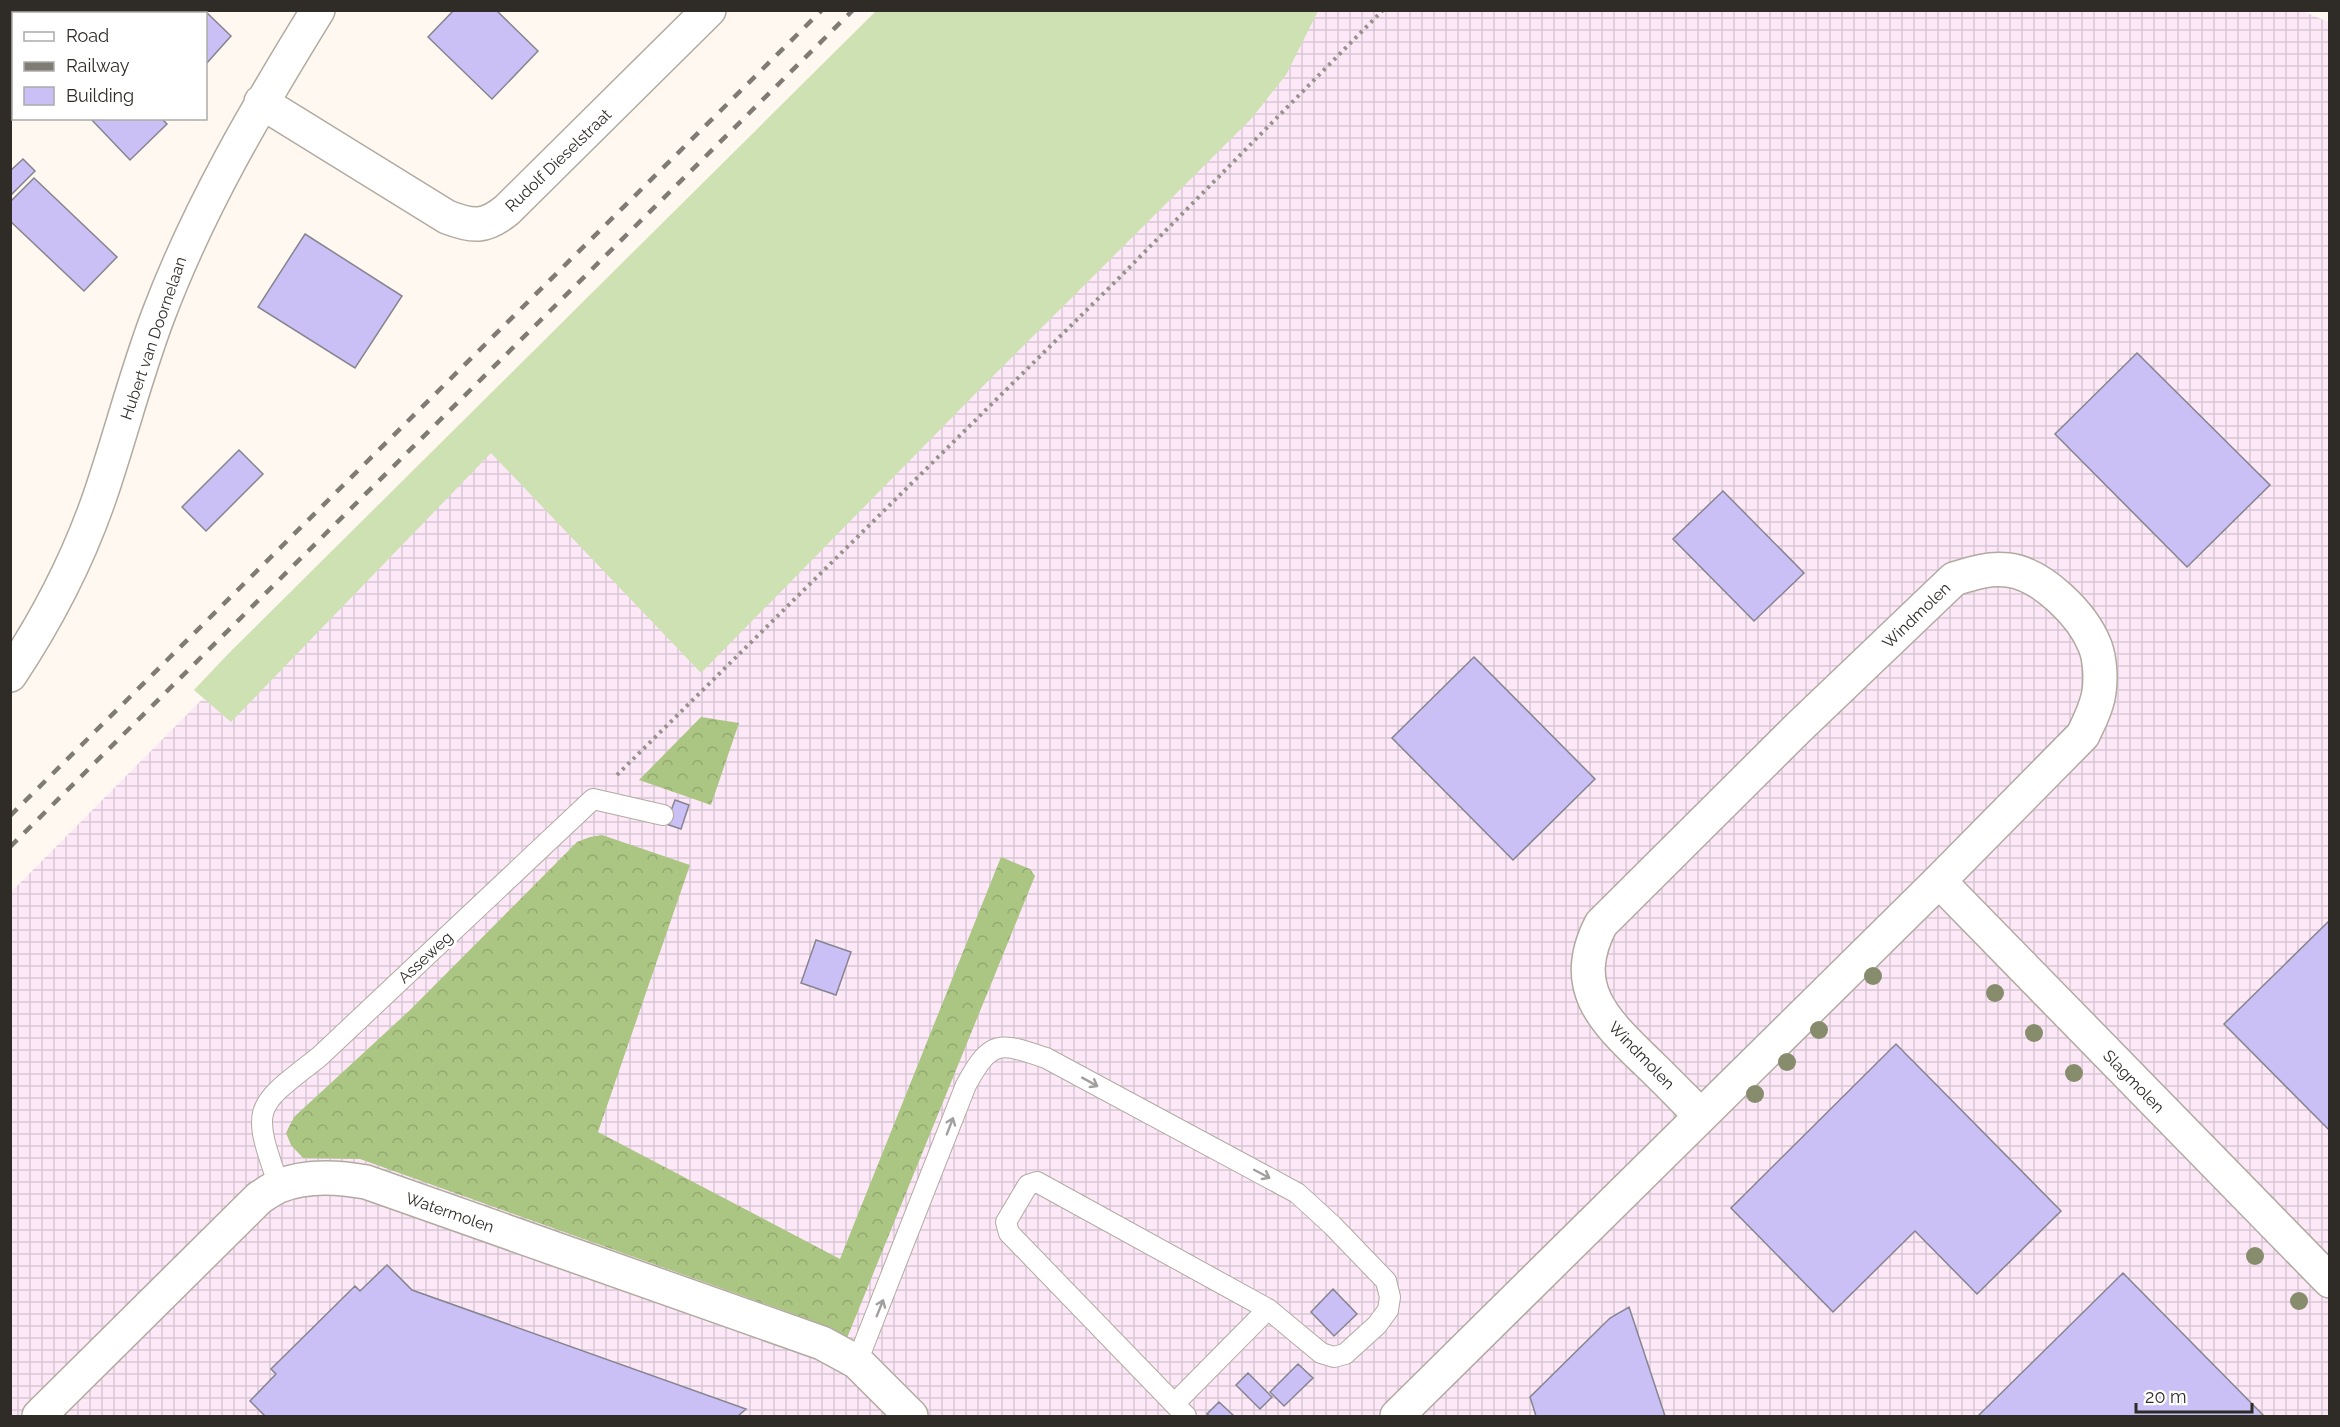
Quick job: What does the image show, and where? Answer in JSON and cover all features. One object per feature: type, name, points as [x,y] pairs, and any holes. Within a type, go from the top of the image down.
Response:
[{"type":"street","name":"Hubert van Doornelaan","points":[[10,675],[53,604],[79,549],[101,493],[157,318],[201,214],[261,102],[318,10]]},
{"type":"street","name":"Rudolf Dieselstraat","points":[[261,102],[447,217],[465,224],[482,225],[496,219],[507,210],[709,10]]},
{"type":"street","name":"Windmolen","points":[[1397,1416],[1939,882],[2083,735],[2093,714],[2099,693],[2096,647],[2084,625],[2065,603],[2036,580],[2010,570],[1982,570],[1954,579],[1797,729],[1601,924],[1591,943],[1587,963],[1590,987],[1597,1004],[1611,1027],[1701,1116]]},
{"type":"street","name":"Slagmolen","points":[[1939,882],[2330,1281]]},
{"type":"street","name":"Watermolen","points":[[39,1416],[259,1198],[279,1186],[300,1180],[326,1178],[345,1178],[366,1182],[822,1343],[857,1362],[911,1416]]},
{"type":"lane","points":[[593,799],[663,815]]},
{"type":"lane","name":"Asseweg","points":[[279,1186],[261,1131],[260,1119],[270,1098],[319,1057],[593,799]]},
{"type":"lane","points":[[857,1362],[966,1085],[984,1056],[996,1048],[1011,1046],[1046,1058],[1297,1193],[1332,1225],[1386,1281],[1390,1297],[1388,1310],[1377,1325],[1345,1354],[1334,1357],[1321,1353],[1268,1309],[1037,1182],[1028,1185],[1006,1222],[1009,1233],[1180,1410],[1268,1309]]},
{"type":"path","points":[[593,799],[1101,296],[1383,10]]},
{"type":"shaded area","points":[[2300,10],[2329,22],[2329,1416],[11,1416],[11,892],[885,11]]},
{"type":"green space","points":[[876,11],[1318,11],[1286,75],[1251,119],[978,391],[701,673],[491,453],[231,722],[194,690],[229,653]]},
{"type":"green space","points":[[701,717],[739,723],[711,805],[639,780]]},
{"type":"green space","points":[[602,835],[690,865],[598,1132],[840,1259],[1001,857],[1030,869],[1035,876],[847,1338],[813,1321],[360,1159],[303,1158],[291,1145],[286,1133],[294,1117],[410,1010],[577,842]]},
{"type":"building","points":[[128,10],[204,10],[206,12],[126,12]]},
{"type":"building","points":[[454,10],[496,10],[538,51],[492,99],[428,37]]},
{"type":"building","points":[[207,13],[231,36],[207,63]]},
{"type":"building","points":[[92,120],[163,120],[167,124],[130,160]]},
{"type":"building","points":[[23,159],[35,171],[11,195],[10,171]]},
{"type":"building","points":[[34,178],[117,257],[84,291],[10,221],[10,202]]},
{"type":"building","points":[[305,234],[402,296],[355,368],[258,307]]},
{"type":"building","points":[[2137,353],[2270,485],[2187,567],[2055,434]]},
{"type":"building","points":[[239,450],[263,474],[206,531],[182,507]]},
{"type":"building","points":[[1723,491],[1804,573],[1754,621],[1673,539]]},
{"type":"building","points":[[1474,657],[1595,779],[1513,860],[1392,738]]},
{"type":"building","points":[[675,800],[689,805],[681,829],[666,824]]},
{"type":"building","points":[[2330,920],[2330,1131],[2224,1024]]},
{"type":"building","points":[[816,940],[851,952],[836,995],[801,983]]},
{"type":"building","points":[[1896,1044],[2061,1211],[1977,1294],[1915,1231],[1833,1312],[1731,1208]]},
{"type":"building","points":[[387,1265],[412,1290],[746,1409],[738,1416],[265,1416],[250,1401],[276,1374],[271,1369],[355,1286],[360,1291]]},
{"type":"building","points":[[2123,1273],[2264,1416],[1978,1416]]},
{"type":"building","points":[[1333,1289],[1357,1314],[1334,1336],[1311,1312]]},
{"type":"building","points":[[1629,1307],[1665,1416],[1536,1416],[1530,1397],[1610,1318]]},
{"type":"building","points":[[1298,1364],[1313,1378],[1284,1406],[1270,1392]]},
{"type":"building","points":[[1248,1373],[1272,1397],[1260,1409],[1236,1385]]},
{"type":"building","points":[[1219,1402],[1234,1416],[1207,1414]]},
{"type":"railway","points":[[10,816],[822,10]]},
{"type":"railway","points":[[10,847],[853,10]]}]
